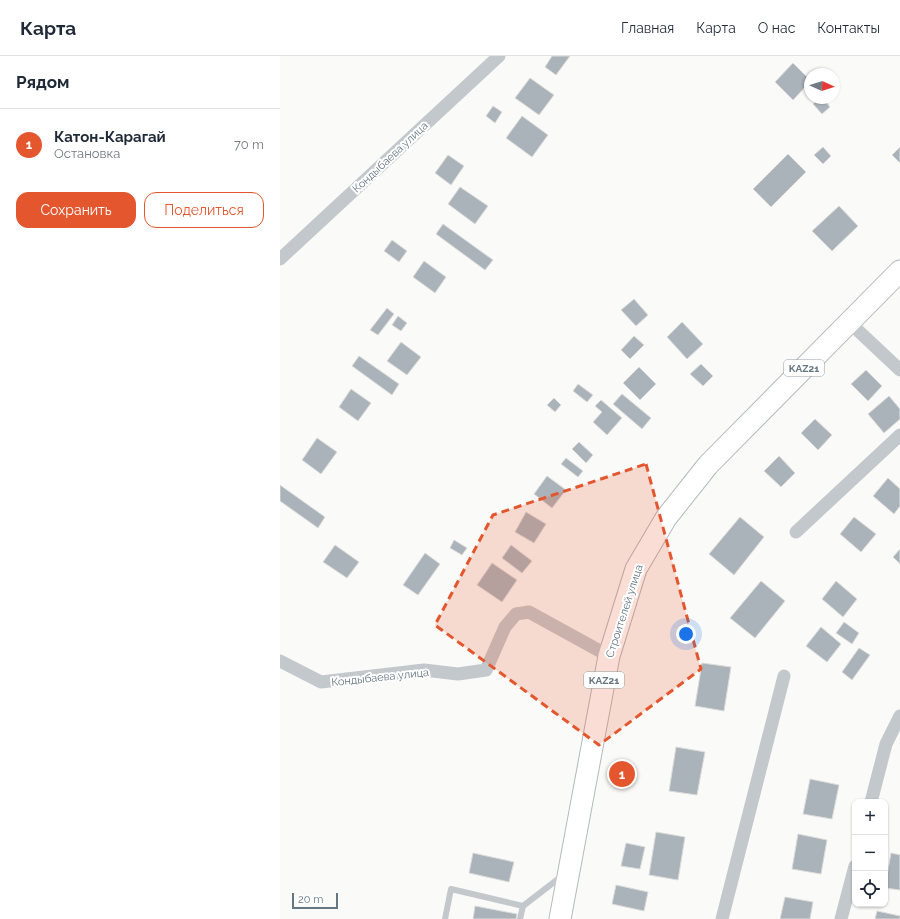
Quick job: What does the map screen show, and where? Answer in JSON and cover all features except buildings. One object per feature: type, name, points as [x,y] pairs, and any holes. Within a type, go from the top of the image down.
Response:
[{"type":"highway","name":"KAZ21","points":[[850,323],[900,271]]},
{"type":"highway","name":"Строителей улица","points":[[560,919],[609,656],[636,569],[666,518],[708,465],[850,323]]},
{"type":"street","name":"Кондыбаева улица","points":[[280,259],[499,56]]},
{"type":"street","points":[[850,323],[900,370]]},
{"type":"street","points":[[796,532],[900,435]]},
{"type":"street","name":"Кондыбаева улица","points":[[280,661],[321,682],[424,670],[458,674],[486,670],[505,627],[516,614],[529,612],[609,656]]},
{"type":"street","points":[[722,919],[784,676]]},
{"type":"street","points":[[872,799],[886,744],[900,716]]},
{"type":"street","points":[[842,919],[854,871]]},
{"type":"lane","points":[[520,919],[523,906],[568,871]]},
{"type":"lane","points":[[445,919],[451,889],[523,906]]},
{"type":"highlighted area","points":[[646,464],[701,669],[599,745],[435,625],[493,515]]},
{"type":"place","name":"Катон-Карагай","points":[[622,774]]}]
